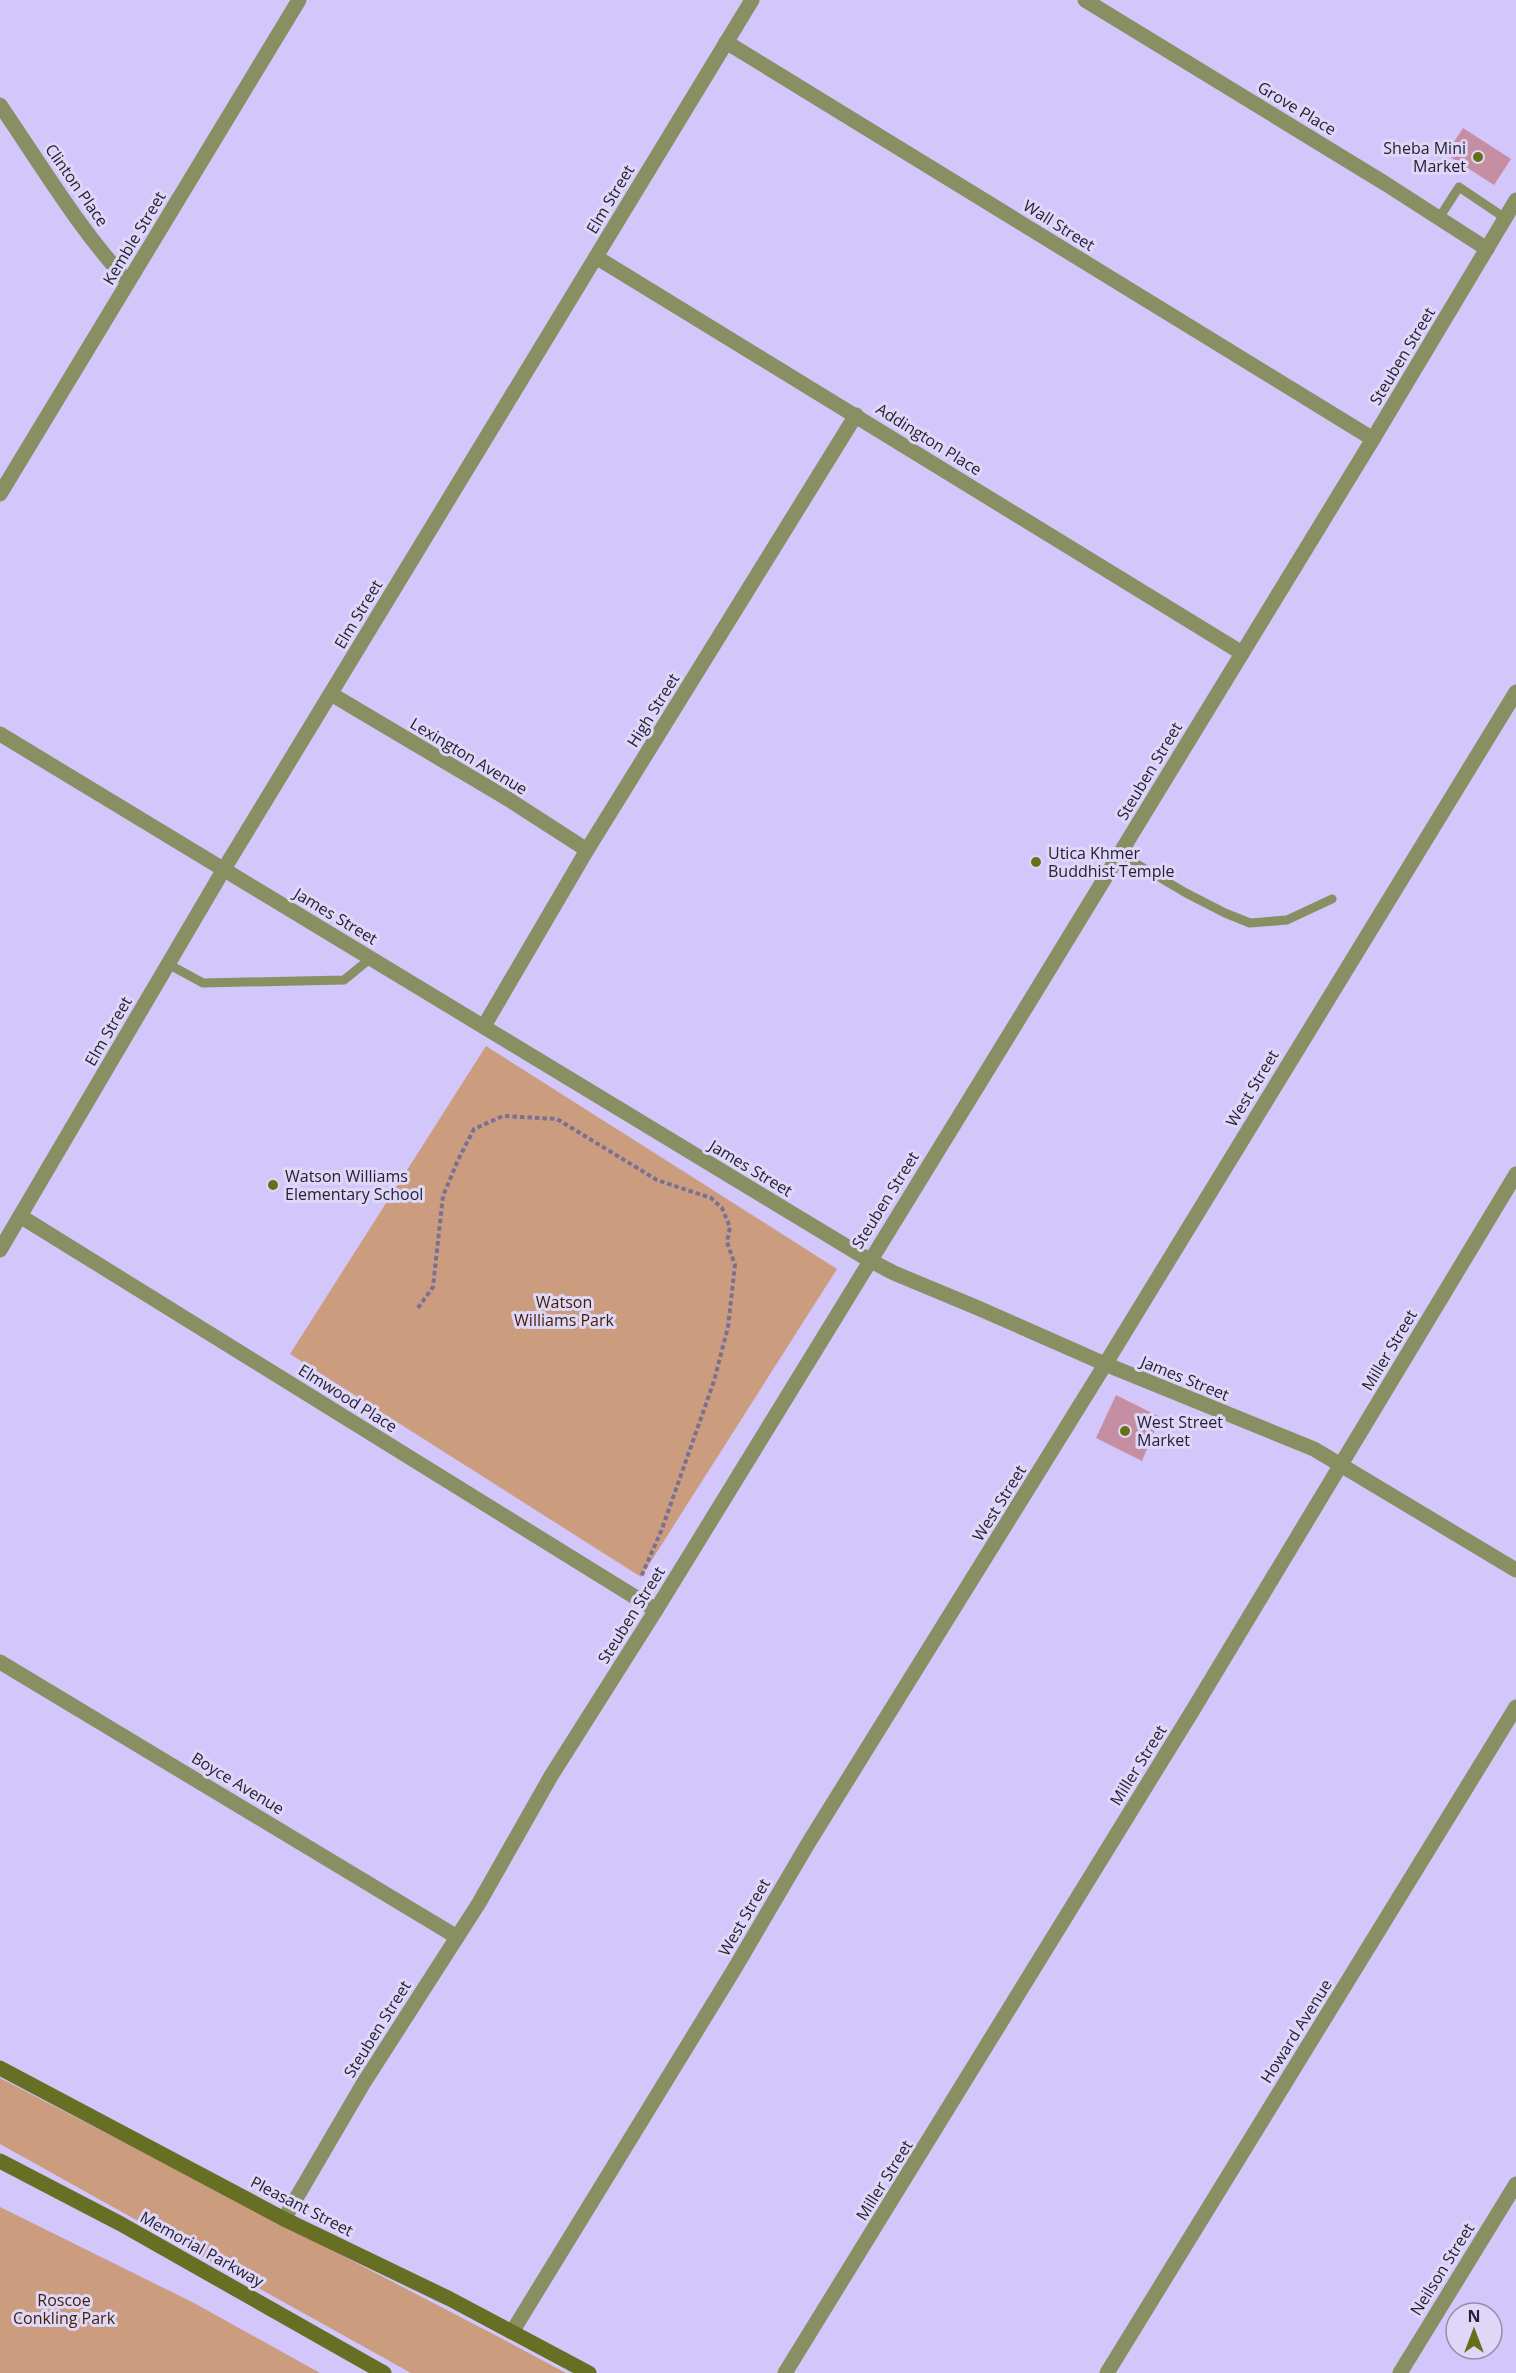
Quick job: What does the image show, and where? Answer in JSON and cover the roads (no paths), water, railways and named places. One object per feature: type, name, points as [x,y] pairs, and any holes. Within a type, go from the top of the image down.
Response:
[{"type":"street","name":"Kemble Street","points":[[0,494],[299,0]]},
{"type":"street","name":"Elm Street","points":[[0,1250],[224,869],[752,0]]},
{"type":"street","name":"Grove Place","points":[[1086,0],[1487,249]]},
{"type":"street","name":"Wall Street","points":[[726,42],[1373,439]]},
{"type":"street","name":"Clinton Place","points":[[0,105],[71,210],[110,263],[128,282]]},
{"type":"street","name":"Steuben Street","points":[[284,2219],[363,2084],[479,1903],[551,1776],[656,1610],[1120,854],[1516,200]]},
{"type":"street","name":"Addington Place","points":[[596,257],[1242,653]]},
{"type":"street","name":"High Street","points":[[484,1026],[587,850],[856,415]]},
{"type":"street","name":"West Street","points":[[512,2332],[735,1968],[809,1842],[1105,1364],[1516,692]]},
{"type":"street","name":"Lexington Avenue","points":[[331,694],[587,850]]},
{"type":"street","name":"James Street","points":[[0,734],[894,1274],[1105,1364],[1314,1449],[1516,1570]]},
{"type":"street","name":"Miller Street","points":[[785,2373],[1342,1465],[1516,1174]]},
{"type":"street","name":"Elmwood Place","points":[[20,1216],[656,1610]]},
{"type":"street","name":"Boyce Avenue","points":[[0,1662],[457,1936]]},
{"type":"street","name":"Howard Avenue","points":[[1107,2373],[1516,1707]]},
{"type":"street","name":"Pleasant Street","points":[[0,2068],[284,2219],[450,2300],[589,2373]]},
{"type":"street","name":"Memorial Parkway","points":[[0,2161],[122,2224],[384,2373]]},
{"type":"street","name":"Neilson Street","points":[[1400,2373],[1516,2184]]},
{"type":"lane","points":[[1439,218],[1459,187],[1505,218]]},
{"type":"lane","points":[[1120,854],[1186,893],[1250,923],[1287,920],[1332,899]]},
{"type":"lane","points":[[168,964],[203,983],[344,980],[371,958]]},
{"type":"place","name":"Sheba Mini Market","points":[[1478,157]]},
{"type":"place","name":"Utica Khmer Buddhist Temple","points":[[1036,862]]},
{"type":"place","name":"Watson Williams Elementary School","points":[[273,1185]]},
{"type":"place","name":"West Street Market","points":[[1125,1431]]},
{"type":"park label","name":"Watson Williams Park","points":[[564,1311]]},
{"type":"park label","name":"Roscoe Conkling Park","points":[[64,2309]]}]
